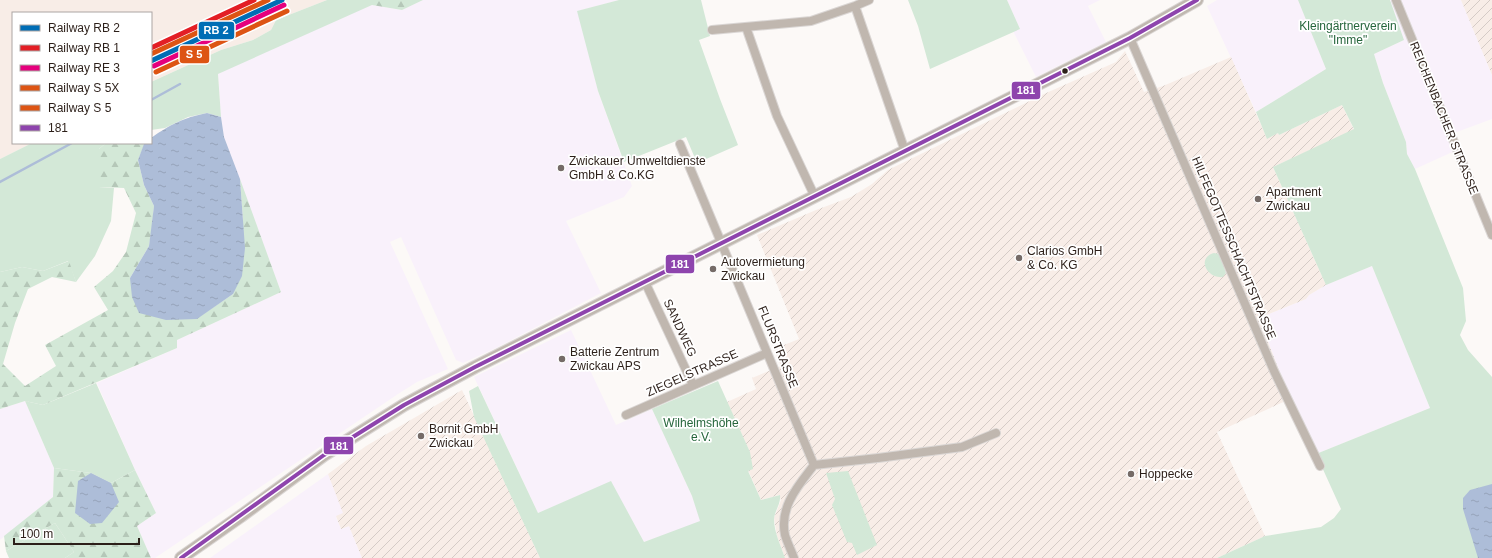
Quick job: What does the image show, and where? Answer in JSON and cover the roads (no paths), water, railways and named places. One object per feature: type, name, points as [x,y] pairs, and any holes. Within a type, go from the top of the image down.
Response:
[{"type":"main road","points":[[181,558],[242,516],[314,462],[404,405],[470,370],[1130,38],[1197,0]]},
{"type":"street","points":[[712,30],[811,21],[869,0]]},
{"type":"street","name":"REICHENBACHER STRASSE","points":[[1396,0],[1492,235]]},
{"type":"street","points":[[855,6],[905,151]]},
{"type":"street","points":[[746,27],[777,116],[815,197]]},
{"type":"street","name":"HILFEGOTTESSCHACHTSTRASSE","points":[[1130,38],[1274,371],[1320,466]]},
{"type":"street","name":"FLURSTRASSE","points":[[680,144],[814,465]]},
{"type":"street","name":"SANDWEG","points":[[645,282],[693,385]]},
{"type":"street","name":"ZIEGELSTRASSE","points":[[626,415],[767,353]]},
{"type":"street","points":[[794,558],[785,535],[784,520],[787,505],[814,465],[962,447],[996,433]]},
{"type":"water","points":[[207,113],[221,117],[224,137],[240,179],[245,248],[242,276],[233,294],[197,319],[166,320],[139,313],[132,297],[130,278],[149,246],[154,206],[144,185],[138,160],[144,144],[152,144],[152,137],[171,125],[191,117]]},
{"type":"water","points":[[91,473],[111,483],[119,502],[102,523],[90,524],[75,513],[78,481]]},
{"type":"water","points":[[1492,484],[1492,558],[1478,558],[1463,509],[1463,498],[1470,490]]},
{"type":"waterway","points":[[152,99],[180,84]]},
{"type":"waterway","points":[[0,182],[70,144]]},
{"type":"place","name":"Zwickauer Umweltdienste GmbH & Co.KG","points":[[561,168]]},
{"type":"place","name":"Apartment Zwickau","points":[[1258,199]]},
{"type":"place","name":"Clarios GmbH & Co. KG","points":[[1019,258]]},
{"type":"place","name":"Autovermietung Zwickau","points":[[713,269]]},
{"type":"place","name":"Batterie Zentrum Zwickau APS","points":[[562,359]]},
{"type":"place","name":"Bornit GmbH Zwickau","points":[[421,436]]},
{"type":"place","name":"Hoppecke","points":[[1131,474]]},
{"type":"park label","name":"Kleingärtnerverein \"Imme\"","points":[[1348,33]]},
{"type":"park label","name":"Wilhelmshöhe e.V.","points":[[701,430]]}]
